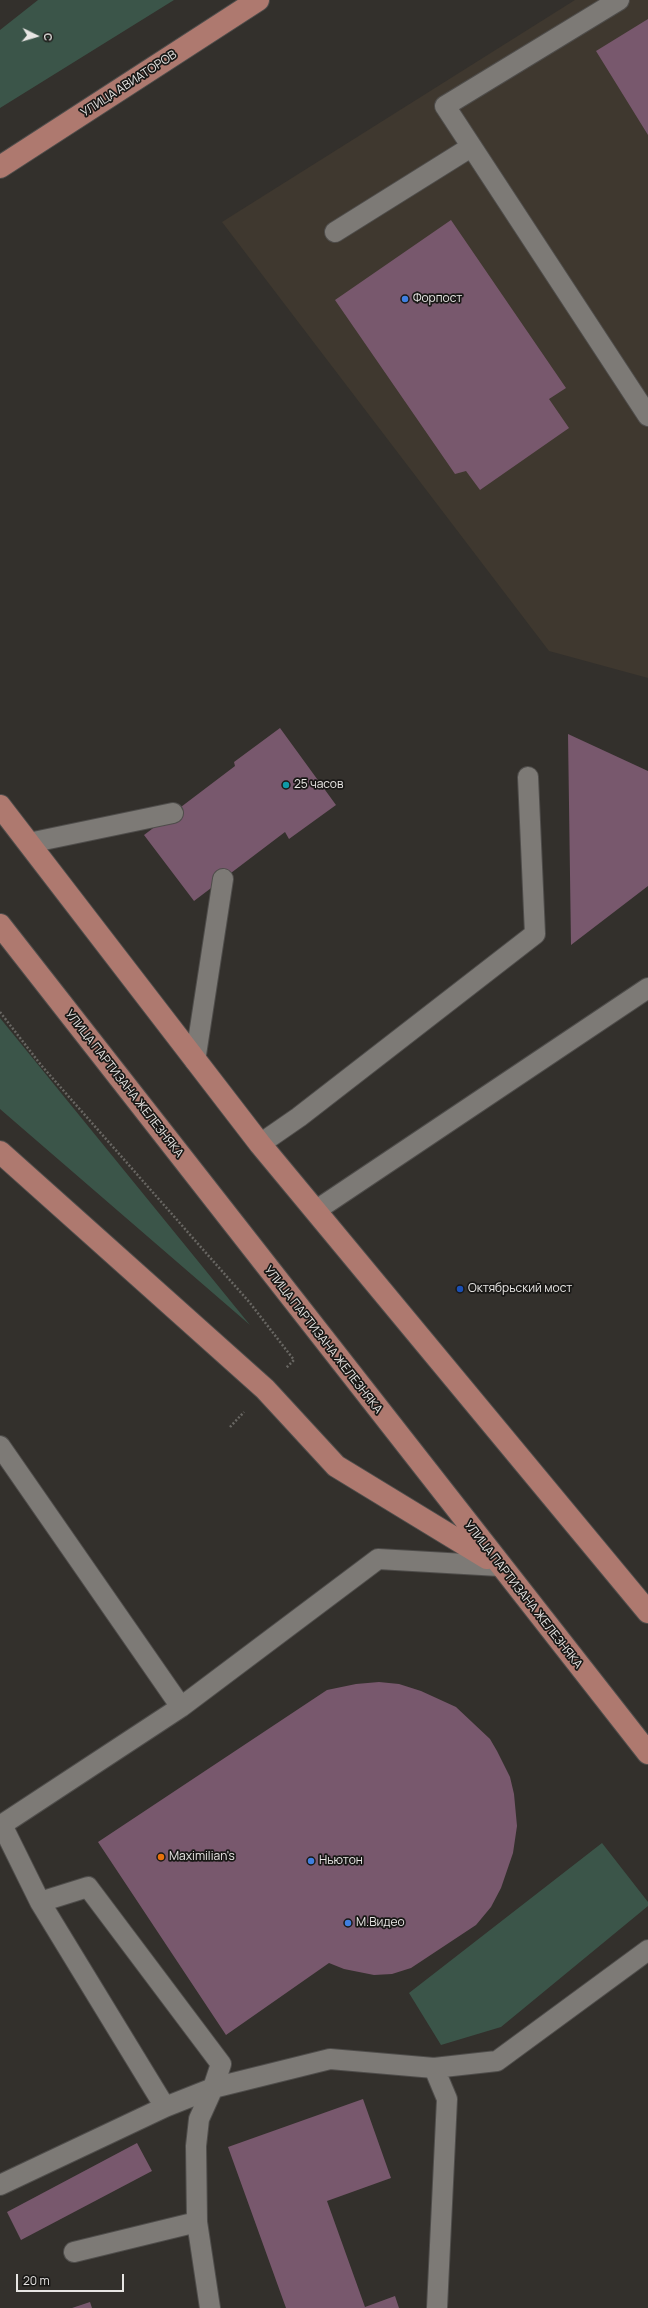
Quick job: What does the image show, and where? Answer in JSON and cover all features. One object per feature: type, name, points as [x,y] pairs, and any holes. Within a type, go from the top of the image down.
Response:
[{"type":"main road","name":"УЛИЦА АВИАТОРОВ","points":[[0,167],[258,0]]},
{"type":"main road","points":[[0,806],[260,1144],[648,1612]]},
{"type":"main road","name":"УЛИЦА ПАРТИЗАНА ЖЕЛЕЗНЯКА","points":[[0,925],[499,1566],[648,1753]]},
{"type":"main road","points":[[0,1152],[265,1389],[336,1466],[499,1566]]},
{"type":"lane","points":[[618,0],[445,106],[648,416]]},
{"type":"lane","points":[[335,232],[471,147]]},
{"type":"lane","points":[[260,1144],[299,1116],[535,934],[528,776]]},
{"type":"lane","points":[[29,843],[173,813]]},
{"type":"lane","points":[[195,1061],[224,879]]},
{"type":"lane","points":[[315,1211],[648,988]]},
{"type":"lane","points":[[0,1446],[181,1707]]},
{"type":"lane","points":[[165,2107],[40,1902],[1,1826],[181,1707],[378,1559],[499,1566]]},
{"type":"lane","points":[[40,1902],[88,1887],[221,2064],[213,2088],[199,2120],[196,2146],[197,2222],[210,2308]]},
{"type":"lane","points":[[0,2185],[165,2107],[213,2088],[330,2059],[434,2068],[497,2061],[648,1950]]},
{"type":"lane","points":[[434,2068],[447,2099],[437,2308]]},
{"type":"lane","points":[[74,2252],[197,2222]]},
{"type":"path","points":[[0,1012],[41,1065],[250,1303],[294,1360],[230,1427]]},
{"type":"shaded area","points":[[575,0],[648,0],[648,678],[549,651],[222,222]]},
{"type":"green space","points":[[38,0],[174,0],[0,108],[0,30]]},
{"type":"green space","points":[[0,1018],[250,1325],[0,1109]]},
{"type":"green space","points":[[602,1843],[648,1902],[648,1906],[501,2027],[441,2045],[409,1993]]},
{"type":"building","points":[[648,19],[648,135],[596,51]]},
{"type":"building","points":[[451,220],[566,388],[549,399],[569,428],[480,490],[466,471],[455,474],[335,300]]},
{"type":"building","points":[[280,728],[336,805],[289,839],[285,832],[194,901],[144,835],[235,766],[234,762]]},
{"type":"building","points":[[568,734],[648,771],[648,886],[571,945]]},
{"type":"building","name":"Ньютон","points":[[379,1682],[399,1684],[421,1691],[456,1707],[490,1739],[510,1777],[514,1794],[517,1826],[513,1853],[501,1888],[491,1907],[476,1925],[411,1968],[392,1974],[374,1975],[344,1969],[329,1963],[226,2035],[98,1842],[327,1690],[356,1684]]},
{"type":"building","points":[[363,2099],[391,2178],[327,2201],[365,2307],[395,2296],[399,2308],[286,2308],[228,2147]]},
{"type":"building","points":[[137,2143],[152,2171],[21,2240],[7,2212]]},
{"type":"building","points":[[90,2302],[92,2308],[72,2308]]},
{"type":"place","name":"Форпост","points":[[405,299]]},
{"type":"place","name":"25 часов","points":[[286,785]]},
{"type":"place","name":"Октябрьский мост","points":[[460,1289]]},
{"type":"place","name":"Maximilian's","points":[[161,1857]]},
{"type":"place","name":"Ньютон","points":[[311,1861]]},
{"type":"place","name":"М.Видео","points":[[348,1923]]}]
